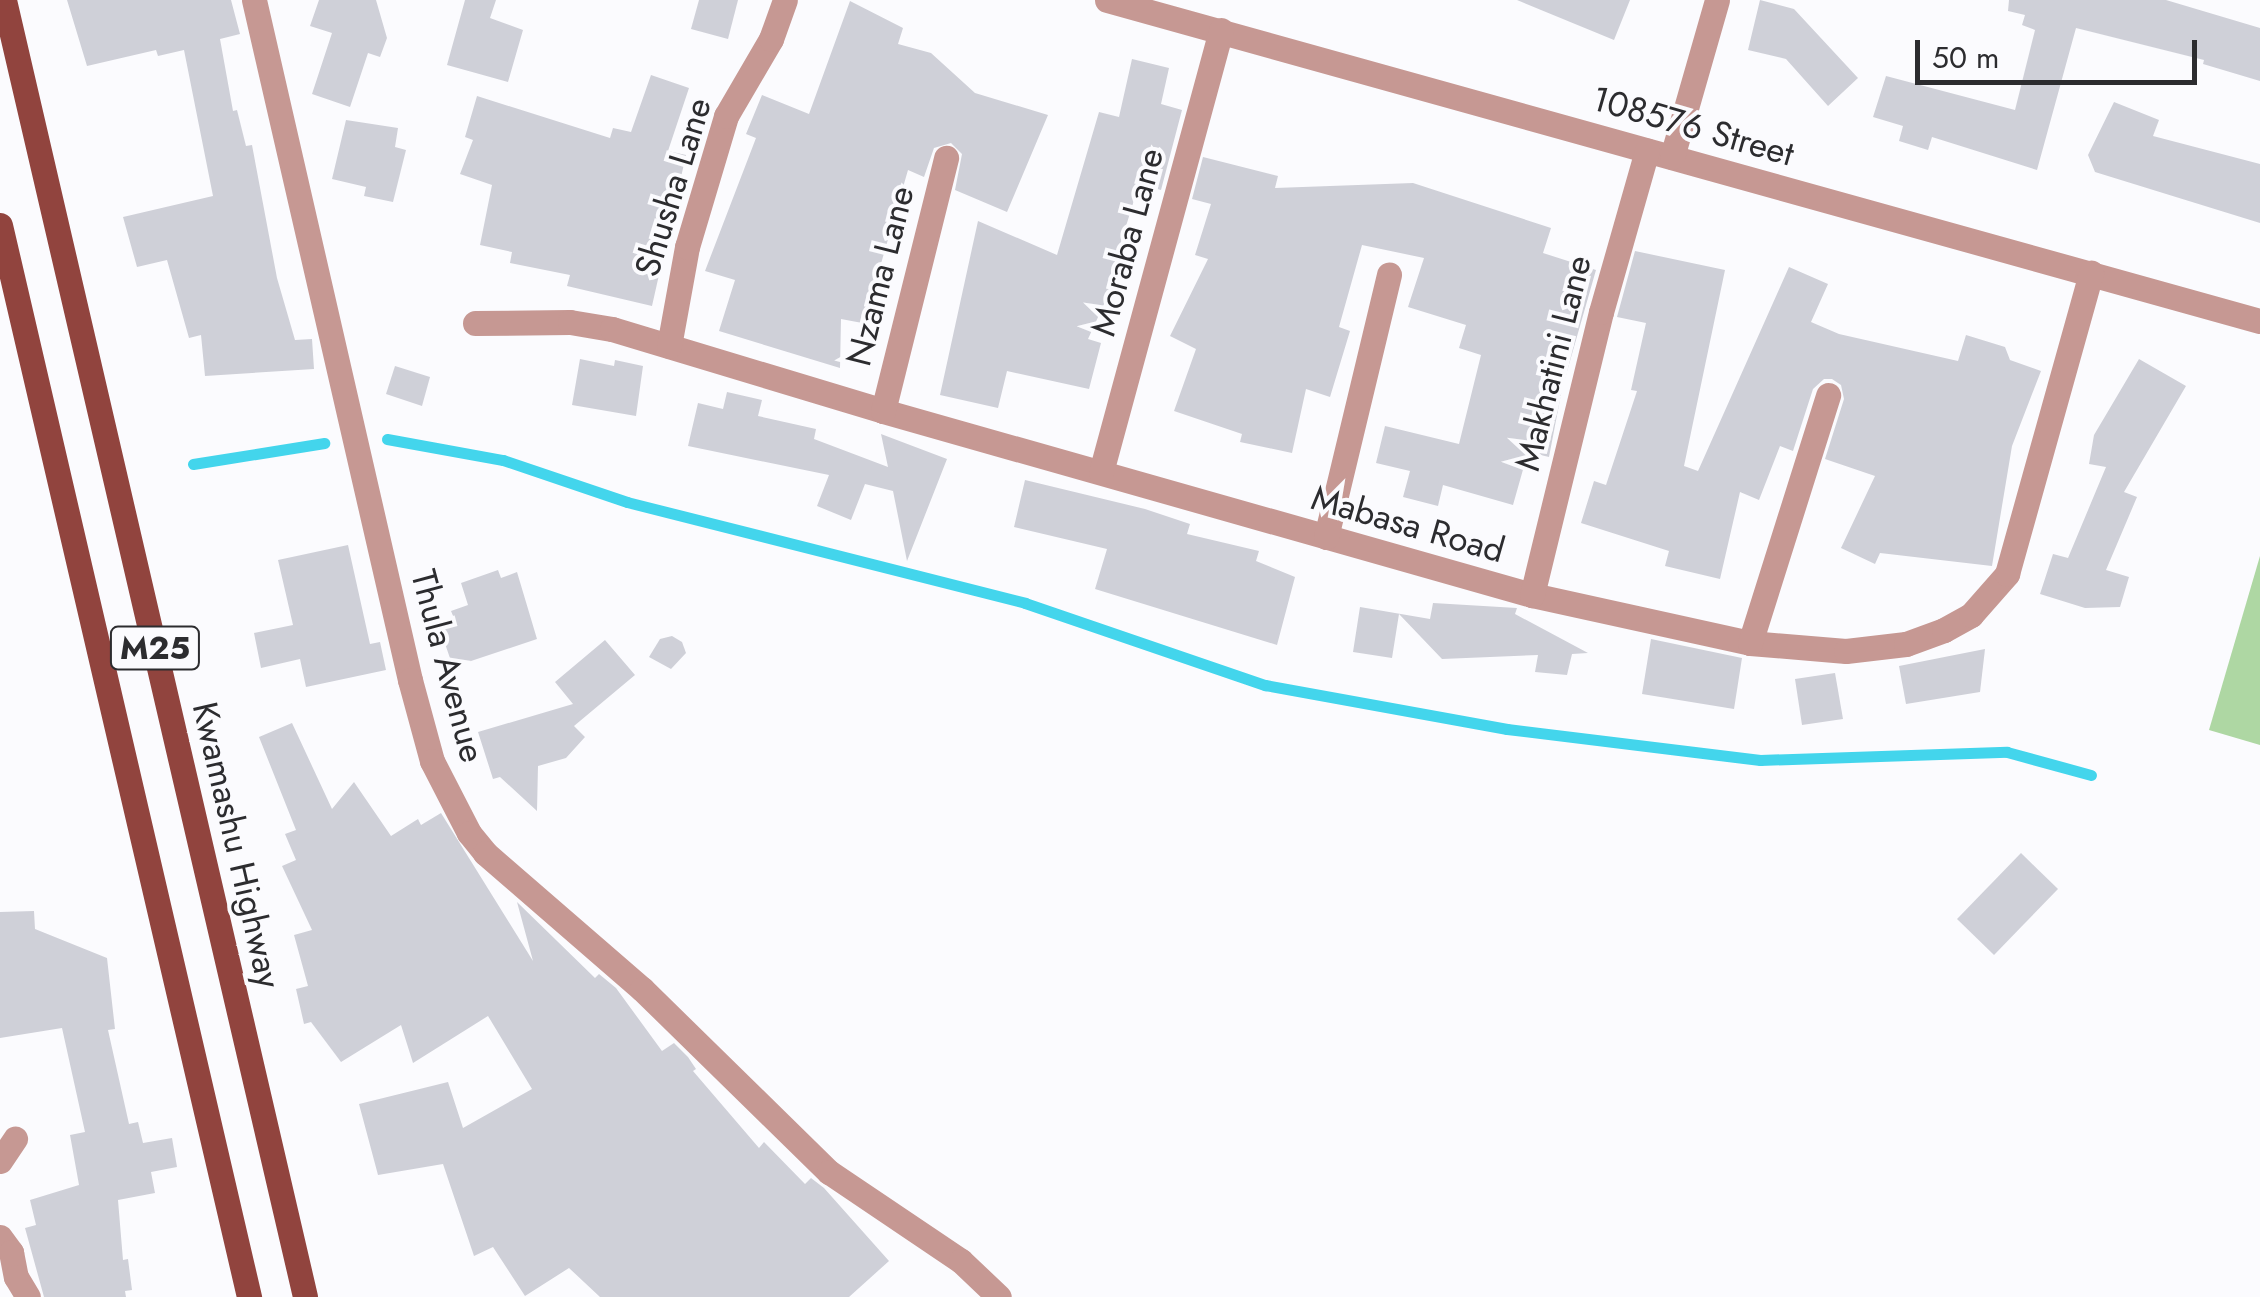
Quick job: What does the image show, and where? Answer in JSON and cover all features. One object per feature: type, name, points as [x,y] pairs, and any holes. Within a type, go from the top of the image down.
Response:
[{"type":"main road","name":"Kwamashu Highway","points":[[4,0],[306,1297]]},
{"type":"main road","name":"M25","points":[[0,224],[249,1297]]},
{"type":"street","name":"Thula Avenue","points":[[254,0],[410,680],[432,761],[469,834],[485,853],[642,989],[828,1172],[961,1262],[999,1297]]},
{"type":"street","name":"Shusha Lane","points":[[669,346],[686,247],[726,116],[771,39],[784,0]]},
{"type":"street","name":"108576 Street","points":[[1107,0],[2260,320]]},
{"type":"street","name":"Makhatini Lane","points":[[1532,595],[1600,312],[1717,0]]},
{"type":"street","name":"Moraba Lane","points":[[1101,472],[1221,30]]},
{"type":"street","name":"Nzama Lane","points":[[883,411],[946,158]]},
{"type":"street","name":"Mabasa Road","points":[[475,324],[570,322],[612,329],[883,411],[1532,595],[1750,643],[1846,651],[1906,644],[1970,614],[2007,574],[2092,273]]},
{"type":"street","points":[[1326,538],[1389,274]]},
{"type":"street","points":[[1750,643],[1828,394]]},
{"type":"street","points":[[0,1161],[16,1139]]},
{"type":"street","points":[[0,1236],[11,1252],[16,1277],[28,1297]]},
{"type":"green space","points":[[2260,556],[2260,745],[2209,730]]},
{"type":"building","points":[[67,0],[231,0],[240,34],[220,39],[233,111],[237,110],[246,146],[252,145],[277,278],[295,340],[312,339],[314,369],[205,376],[201,335],[189,338],[167,260],[137,267],[123,217],[213,196],[184,50],[158,56],[156,50],[87,66]]},
{"type":"building","points":[[319,0],[376,0],[387,38],[380,57],[368,53],[350,107],[312,94],[332,33],[310,26]]},
{"type":"building","points":[[465,0],[496,0],[490,18],[523,30],[508,82],[447,65]]},
{"type":"building","points":[[699,0],[738,0],[728,39],[691,29]]},
{"type":"building","points":[[1517,0],[1630,0],[1614,40]]},
{"type":"building","points":[[1760,0],[1794,9],[1858,78],[1828,106],[1786,59],[1748,50]]},
{"type":"building","points":[[2009,0],[2166,0],[2260,28],[2260,81],[2203,64],[2204,60],[2076,28],[2037,170],[1932,137],[1928,150],[1899,141],[1903,126],[1873,117],[1886,76],[2015,110],[2035,30],[2022,25],[2025,15],[2008,11]]},
{"type":"building","points":[[850,1],[903,28],[898,44],[931,53],[975,93],[1048,115],[1007,212],[955,190],[962,154],[951,143],[934,148],[924,177],[908,170],[876,281],[882,283],[873,325],[841,319],[840,368],[719,331],[735,280],[705,271],[756,138],[746,134],[762,95],[809,114]]},
{"type":"building","points":[[1132,59],[1169,68],[1161,104],[1182,110],[1161,190],[1139,184],[1110,278],[1115,280],[1088,339],[1101,343],[1089,389],[1007,371],[998,408],[940,395],[978,221],[1057,255],[1099,112],[1119,117]]},
{"type":"building","points":[[651,75],[689,88],[668,151],[686,155],[652,306],[567,286],[570,275],[510,263],[512,252],[480,245],[492,185],[460,174],[473,140],[465,137],[477,96],[610,138],[613,128],[631,132]]},
{"type":"building","points":[[2114,102],[2159,120],[2153,136],[2260,164],[2260,223],[2095,172],[2088,155]]},
{"type":"building","points":[[346,120],[398,128],[395,147],[406,150],[393,202],[364,196],[366,187],[332,179]]},
{"type":"building","points":[[1203,157],[1278,176],[1275,188],[1413,183],[1551,228],[1543,253],[1596,270],[1562,389],[1549,457],[1528,452],[1513,505],[1443,485],[1438,506],[1403,497],[1410,471],[1376,463],[1385,426],[1459,444],[1481,355],[1459,348],[1466,325],[1408,307],[1424,258],[1362,245],[1339,327],[1350,331],[1330,397],[1306,389],[1292,453],[1240,442],[1242,434],[1174,411],[1196,349],[1170,336],[1208,259],[1195,255],[1211,204],[1192,199]]},
{"type":"building","points":[[1635,251],[1725,270],[1684,466],[1698,471],[1789,267],[1828,284],[1811,322],[1839,334],[1958,361],[1966,335],[2005,347],[2010,360],[2041,371],[2012,446],[1992,566],[1880,553],[1875,564],[1841,548],[1875,476],[1825,459],[1844,399],[1841,385],[1832,379],[1824,379],[1813,389],[1793,451],[1780,446],[1759,500],[1740,492],[1720,579],[1665,566],[1669,551],[1581,523],[1594,481],[1606,485],[1637,391],[1631,390],[1646,323],[1617,317]]},
{"type":"building","points":[[580,359],[614,366],[615,360],[643,366],[636,416],[572,405]]},
{"type":"building","points":[[2139,359],[2186,386],[2124,492],[2137,497],[2106,570],[2129,577],[2120,607],[2085,608],[2040,594],[2053,554],[2068,558],[2106,467],[2089,464],[2094,435]]},
{"type":"building","points":[[395,366],[430,377],[422,406],[386,394]]},
{"type":"building","points":[[727,392],[762,400],[758,416],[816,429],[814,439],[888,467],[881,434],[947,459],[907,561],[893,491],[865,484],[851,520],[817,506],[829,475],[688,446],[698,403],[723,409]]},
{"type":"building","points":[[1025,480],[1145,509],[1190,524],[1187,534],[1259,551],[1256,561],[1295,577],[1277,645],[1095,589],[1107,549],[1014,527]]},
{"type":"building","points":[[348,545],[370,644],[380,642],[386,670],[306,687],[300,659],[261,668],[254,633],[293,625],[278,560]]},
{"type":"building","points":[[498,570],[501,578],[517,572],[537,639],[453,667],[440,629],[456,623],[451,611],[468,605],[461,583]]},
{"type":"building","points":[[1433,603],[1517,608],[1515,614],[1588,653],[1572,654],[1567,675],[1535,672],[1538,655],[1442,659],[1399,614],[1392,658],[1353,652],[1360,607],[1430,619]]},
{"type":"building","points":[[672,636],[682,642],[686,653],[671,669],[649,657],[660,639]]},
{"type":"building","points":[[1651,639],[1742,658],[1734,709],[1642,694]]},
{"type":"building","points":[[605,640],[635,675],[574,726],[585,737],[566,758],[538,766],[537,811],[500,777],[493,779],[478,732],[573,704],[555,682]]},
{"type":"building","points":[[1985,649],[1980,692],[1906,704],[1899,666]]},
{"type":"building","points":[[1835,673],[1843,719],[1802,725],[1795,679]]},
{"type":"building","points":[[292,723],[332,809],[354,782],[391,836],[418,819],[421,825],[441,813],[533,961],[517,902],[595,978],[599,974],[616,988],[662,1051],[674,1043],[688,1057],[696,1069],[693,1071],[759,1148],[764,1142],[805,1184],[811,1178],[824,1188],[889,1261],[849,1297],[600,1297],[569,1268],[525,1296],[493,1247],[474,1256],[443,1164],[378,1175],[359,1104],[448,1082],[463,1128],[532,1089],[488,1016],[413,1063],[401,1025],[341,1062],[311,1022],[304,1024],[296,989],[308,986],[294,935],[312,930],[282,866],[296,860],[285,834],[296,830],[259,737]]},
{"type":"building","points":[[2021,853],[2058,889],[1994,955],[1957,919]]},
{"type":"building","points":[[34,911],[35,929],[107,958],[115,1029],[108,1030],[129,1124],[138,1122],[143,1143],[172,1138],[177,1167],[151,1172],[155,1193],[118,1200],[123,1260],[128,1259],[132,1290],[125,1291],[126,1297],[44,1297],[25,1228],[36,1225],[30,1200],[79,1185],[70,1135],[85,1132],[62,1028],[0,1038],[0,912]]},
{"type":"waterway","points":[[387,439],[503,460],[627,502],[1025,603],[1265,685],[1507,729],[1760,760],[2007,752],[2091,775]]},
{"type":"waterway","points":[[193,464],[324,443]]}]
